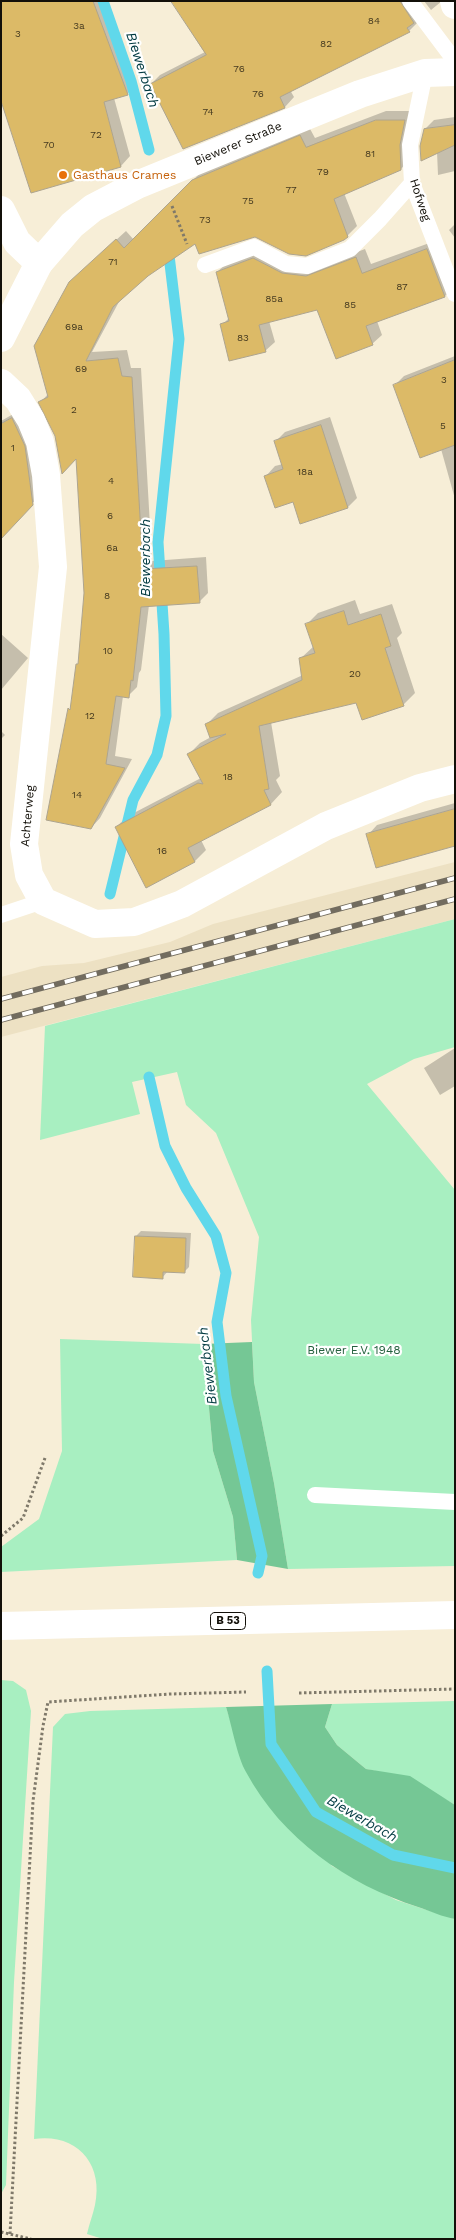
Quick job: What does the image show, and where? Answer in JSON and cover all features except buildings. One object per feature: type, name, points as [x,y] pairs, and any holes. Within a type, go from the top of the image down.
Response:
[{"type":"street","name":"Biewerer Straße","points":[[1,338],[40,263],[72,225],[93,208],[137,185],[360,94],[425,73],[455,72]]},
{"type":"street","points":[[1,210],[17,242],[40,263]]},
{"type":"street","name":"Achterweg","points":[[1,382],[18,398],[31,420],[40,442],[46,474],[53,567],[24,844],[29,875],[42,900]]},
{"type":"street","points":[[42,900],[95,924],[134,922],[182,904],[326,826],[420,788],[455,779]]},
{"type":"street","name":"B 53","points":[[1,1626],[455,1615]]},
{"type":"lane","points":[[410,1],[455,61]]},
{"type":"lane","name":"Hofweg","points":[[425,73],[410,145],[412,183],[455,294]]},
{"type":"lane","points":[[205,265],[254,247],[286,264],[307,266],[350,249],[380,220],[412,183]]},
{"type":"lane","points":[[1,914],[42,900]]},
{"type":"lane","points":[[315,1495],[455,1502]]},
{"type":"path","points":[[170,202],[197,269],[205,265]]},
{"type":"path","points":[[1,1536],[23,1518],[45,1458]]},
{"type":"path","points":[[299,1693],[455,1689]]},
{"type":"path","points":[[10,2234],[33,1801],[48,1702],[170,1694],[246,1692]]},
{"type":"path","points":[[1,2232],[31,2239]]},
{"type":"shaded area","points":[[455,862],[455,919],[1,1037],[1,977],[42,966],[84,963],[170,942],[213,924]]},
{"type":"green space","name":"Biewer E.V. 1948","points":[[455,919],[455,1047],[414,1059],[367,1084],[455,1190],[455,1566],[288,1569],[274,1483],[254,1382],[251,1320],[259,1237],[216,1133],[186,1105],[177,1072],[132,1082],[140,1114],[40,1140],[45,1026]]},
{"type":"green space","points":[[60,1339],[203,1344],[213,1451],[233,1517],[237,1560],[1,1572],[1,1547],[39,1519],[62,1451]]},
{"type":"green space","points":[[252,1342],[254,1382],[274,1483],[288,1569],[237,1560],[233,1517],[213,1451],[203,1344]]},
{"type":"green space","points":[[1,1680],[13,1681],[26,1690],[31,1711],[14,1982],[6,2185],[1,2194]]},
{"type":"green space","points":[[455,1701],[455,1805],[385,1773],[366,1769],[337,1745],[325,1727],[332,1704]]},
{"type":"green space","points":[[332,1704],[325,1727],[337,1745],[366,1769],[410,1776],[455,1805],[455,1919],[366,1886],[319,1856],[278,1818],[246,1772],[237,1749],[226,1707]]},
{"type":"green space","points":[[226,1707],[235,1735],[332,1866],[396,1900],[455,1919],[455,2239],[103,2239],[87,2234],[97,2190],[91,2164],[84,2154],[74,2146],[63,2141],[49,2138],[34,2139],[53,1727],[65,1714],[90,1711]]},
{"type":"waterway","name":"Biewerbach","points":[[103,1],[131,81],[149,150]]},
{"type":"waterway","name":"Biewerbach","points":[[110,894],[133,800],[157,755],[166,716],[164,634],[158,542],[179,339],[168,247]]},
{"type":"waterway","name":"Biewerbach","points":[[149,1077],[165,1146],[186,1188],[216,1236],[226,1273],[217,1322],[226,1396],[262,1556],[258,1573]]},
{"type":"waterway","name":"Biewerbach","points":[[267,1671],[271,1744],[316,1812],[393,1855],[455,1868]]},
{"type":"railway","points":[[1,999],[455,878]]},
{"type":"railway","points":[[1,1020],[455,899]]},
{"type":"place","name":"Gasthaus Crames","points":[[63,175]]}]
